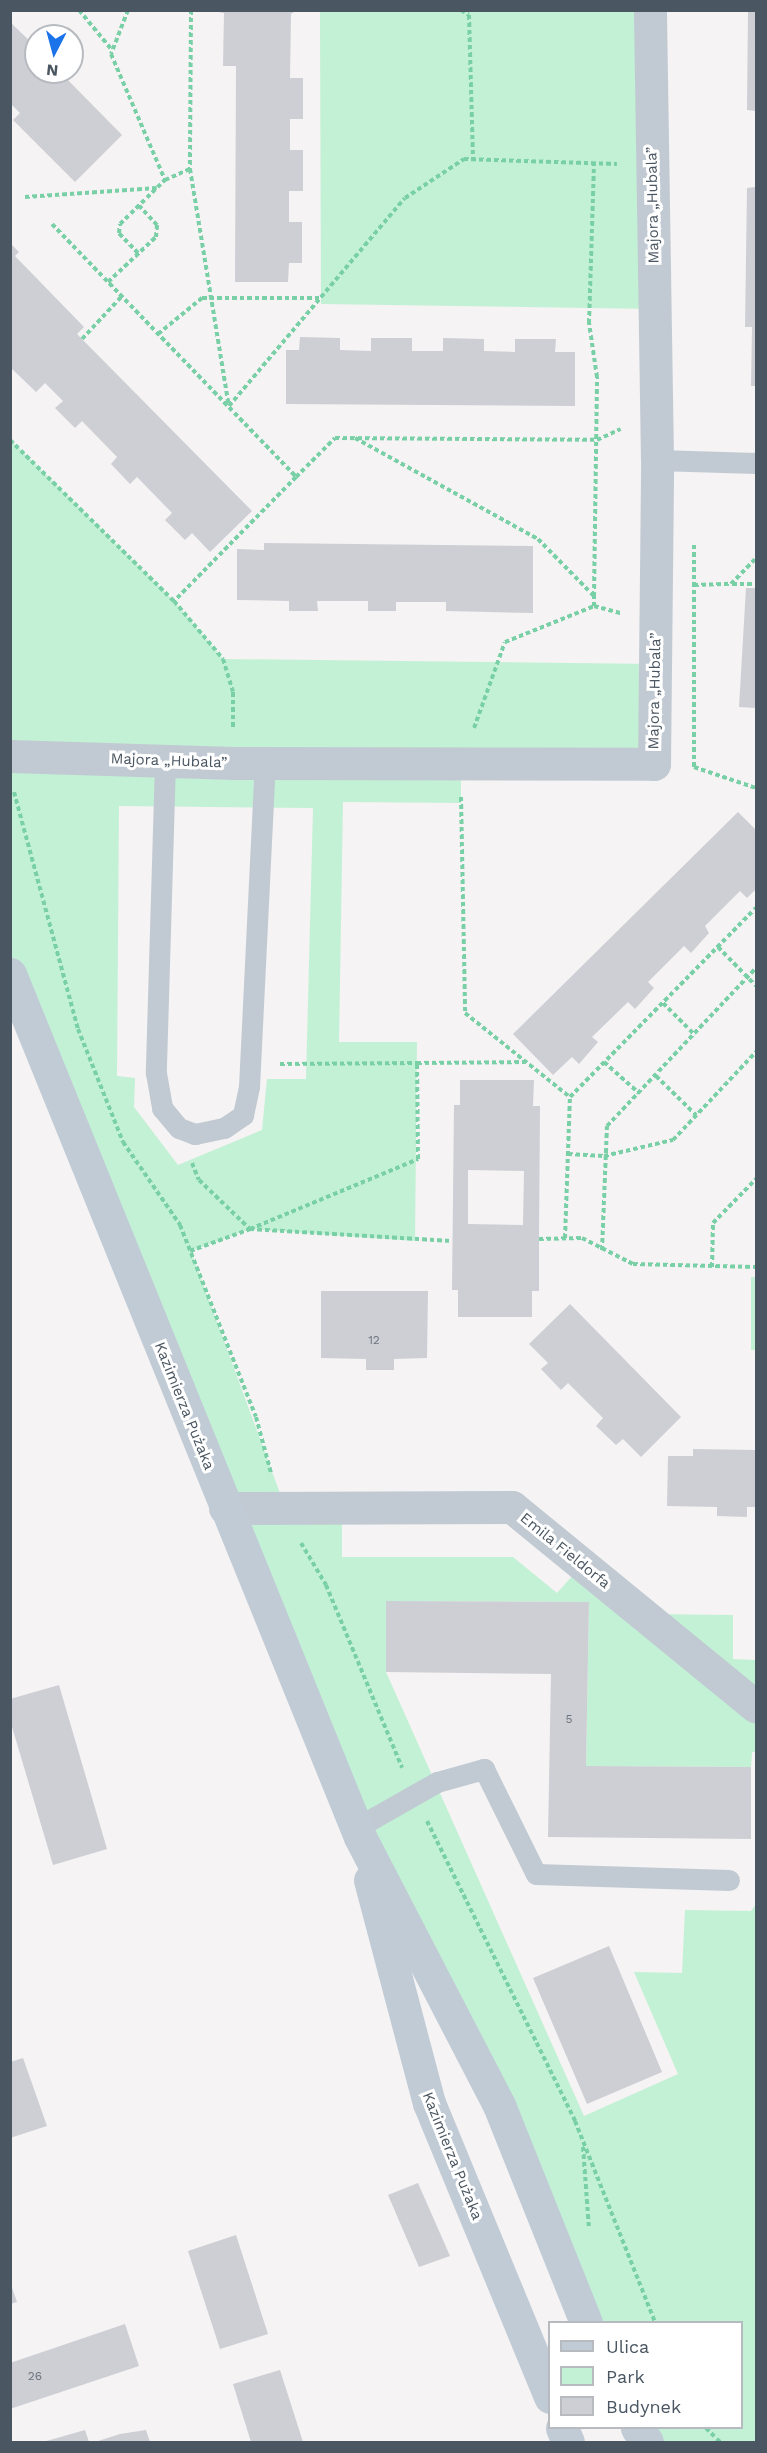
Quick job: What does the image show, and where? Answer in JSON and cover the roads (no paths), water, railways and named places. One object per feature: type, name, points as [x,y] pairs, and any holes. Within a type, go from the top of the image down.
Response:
[{"type":"street","name":"Majora „Hubala”","points":[[12,770],[165,762],[249,763],[461,774],[654,764],[657,413],[650,10]]},
{"type":"street","name":"Kazimierza Pużaka","points":[[10,974],[358,1833],[500,2105],[586,2321]]},
{"type":"street","name":"Emila Fieldorfa","points":[[225,1508],[512,1507],[756,1707]]},
{"type":"street","name":"Kazimierza Pużaka","points":[[358,1833],[429,2103],[548,2395]]},
{"type":"street","points":[[638,2429],[647,2442]]},
{"type":"lane","points":[[657,460],[756,463]]},
{"type":"lane","points":[[165,762],[156,1073],[162,1108],[178,1126],[195,1134],[224,1128],[243,1115],[251,1064],[249,763]]},
{"type":"lane","points":[[358,1833],[414,1795],[484,1768],[536,1874],[729,1880]]}]
